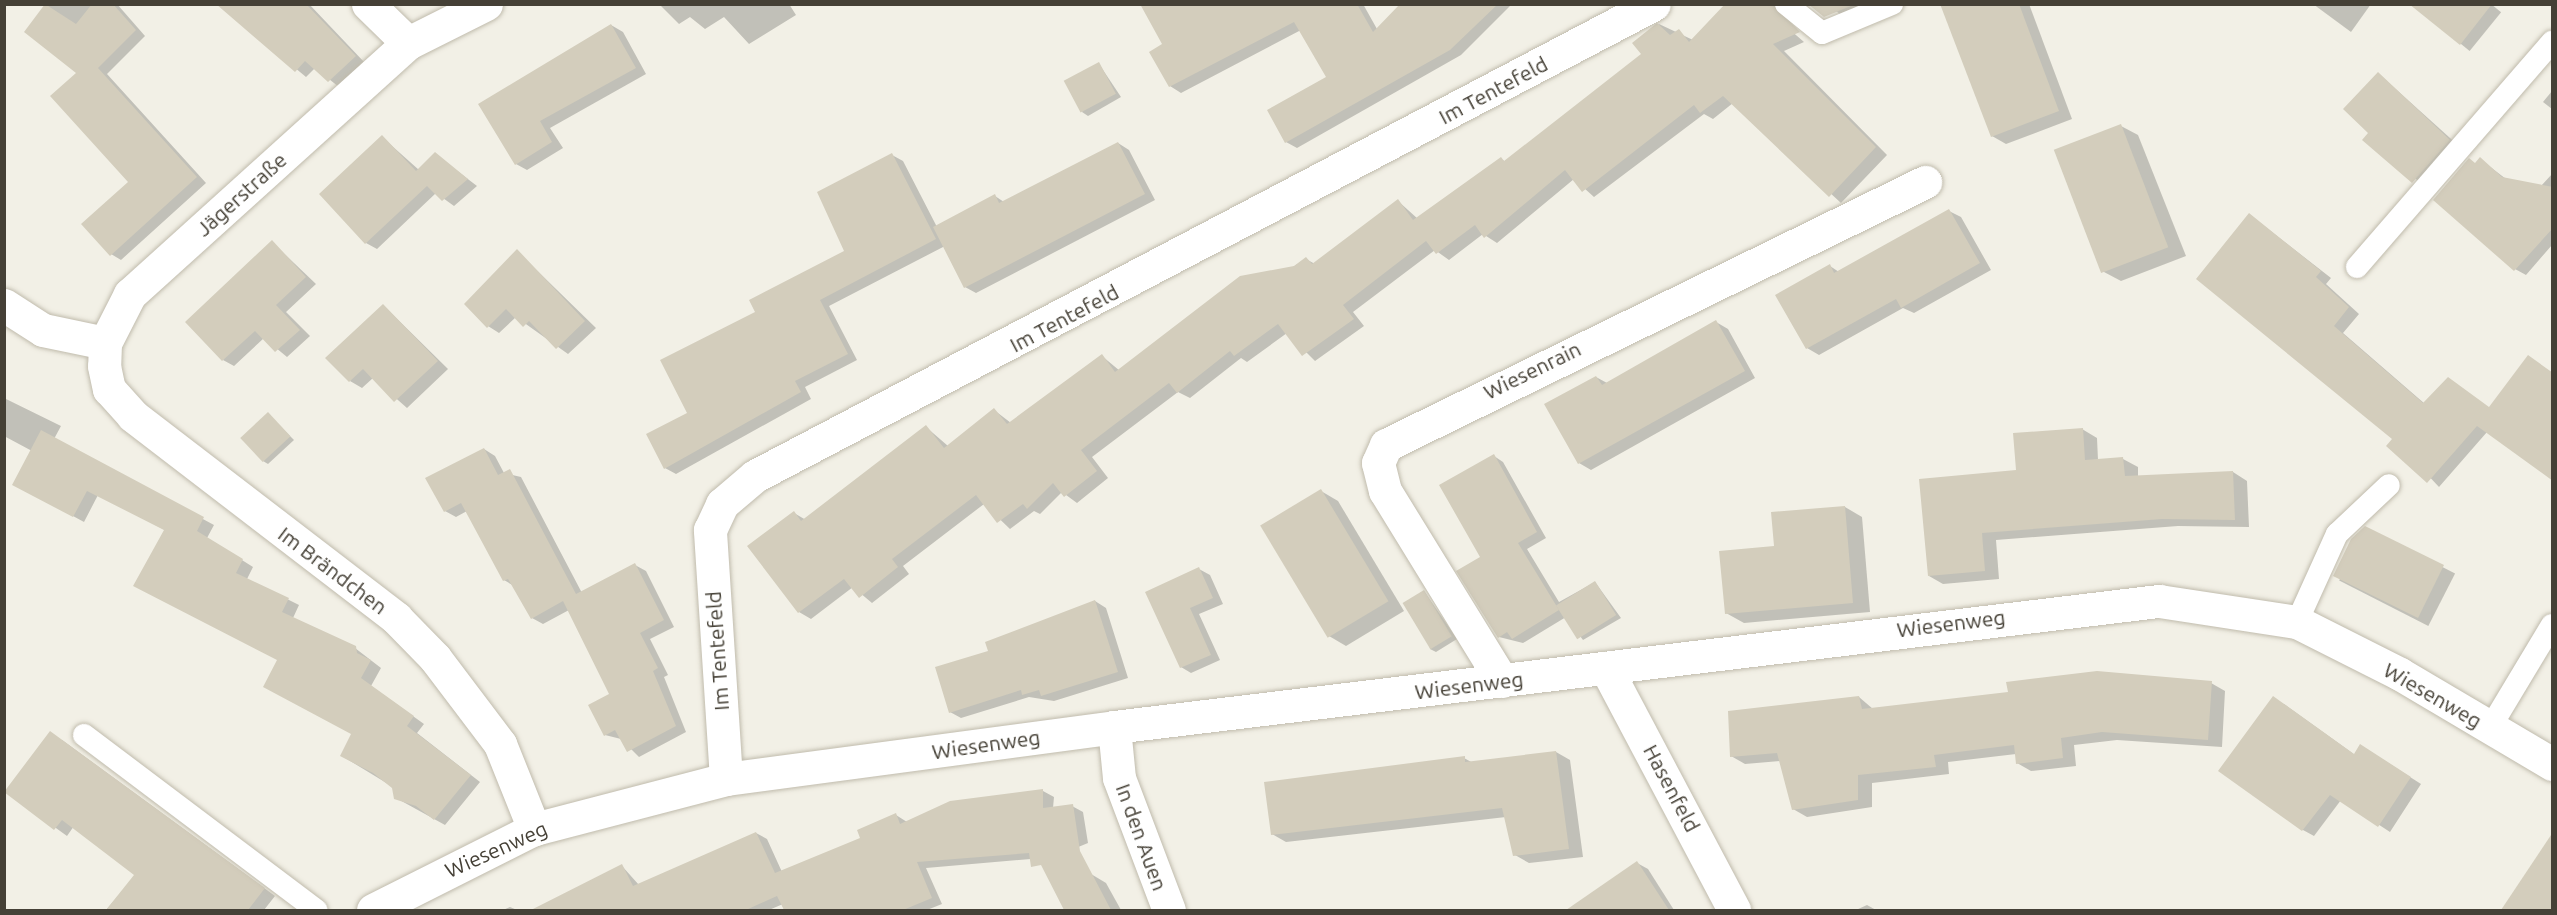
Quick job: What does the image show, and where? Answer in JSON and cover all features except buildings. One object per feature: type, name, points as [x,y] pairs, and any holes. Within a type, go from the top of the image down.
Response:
[{"type":"street","points":[[368,4],[408,43]]},
{"type":"street","name":"Jägerstraße","points":[[105,343],[130,294],[408,43],[486,4]]},
{"type":"street","name":"Im Tentefeld","points":[[726,779],[710,530],[722,504],[747,483],[1654,4]]},
{"type":"street","name":"Wiesenrain","points":[[1502,681],[1385,491],[1378,463],[1386,445],[1925,182]]},
{"type":"street","points":[[4,305],[43,330],[105,343]]},
{"type":"street","name":"Im Brändchen","points":[[105,343],[109,388],[133,416],[396,618],[435,658],[500,744],[534,829]]},
{"type":"street","name":"Wiesenweg","points":[[373,910],[534,829],[726,779],[1114,727],[2159,601],[2297,622],[2400,674],[2553,764]]},
{"type":"street","name":"Hasenfeld","points":[[1606,668],[1734,910]]},
{"type":"street","name":"In den Auen","points":[[1114,727],[1119,778],[1169,910]]},
{"type":"lane","points":[[1786,4],[1822,33],[1892,4]]},
{"type":"lane","points":[[2357,267],[2553,42]]},
{"type":"lane","points":[[2297,622],[2337,534],[2389,485]]},
{"type":"lane","points":[[2490,728],[2553,625]]},
{"type":"lane","points":[[84,735],[316,910]]}]
